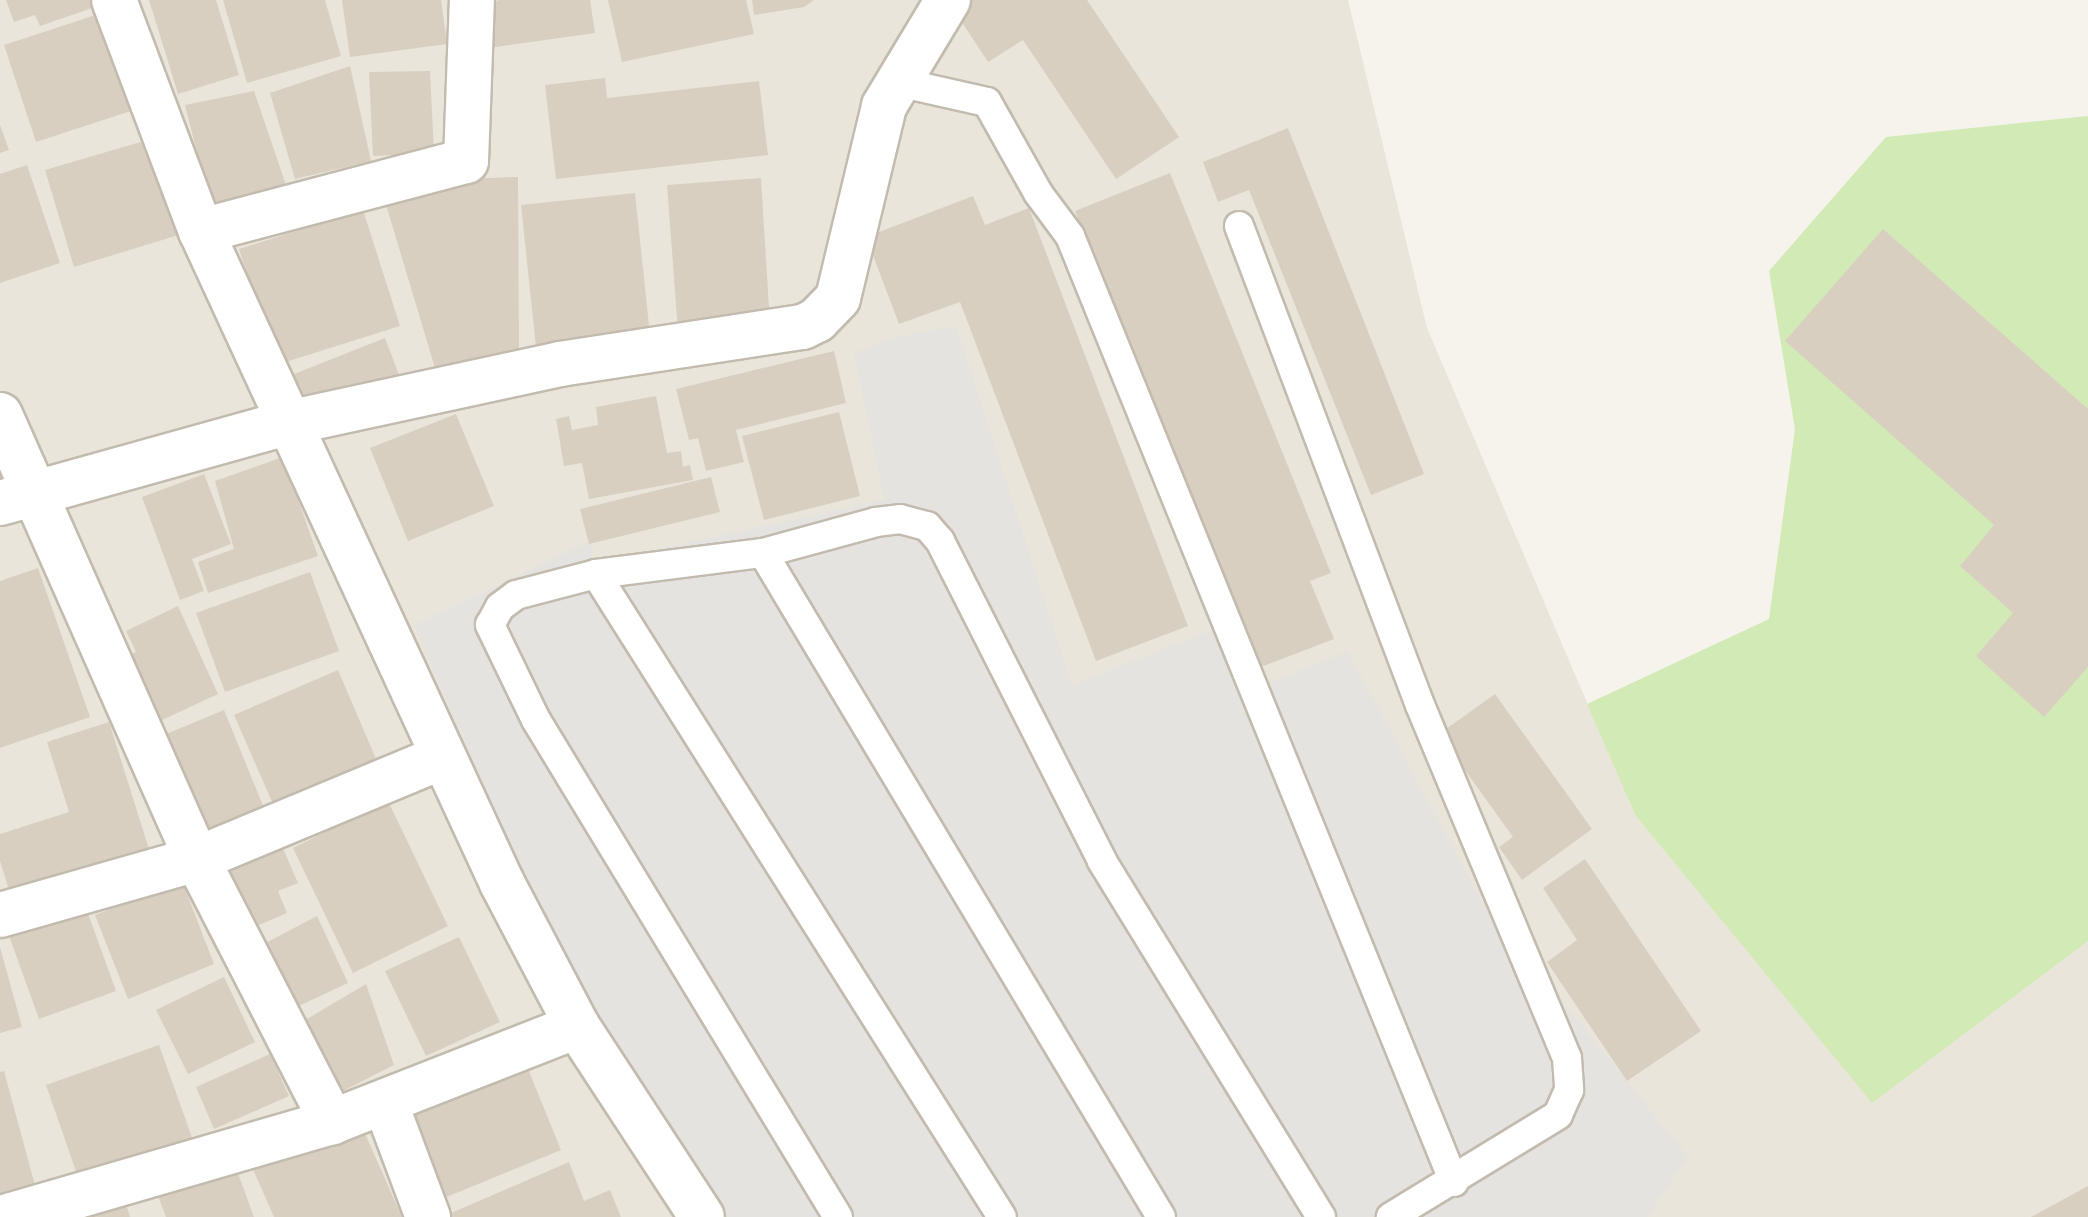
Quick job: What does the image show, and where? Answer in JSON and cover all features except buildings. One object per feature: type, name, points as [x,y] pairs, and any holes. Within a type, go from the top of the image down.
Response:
[{"type":"street","points":[[114,0],[201,231],[442,757],[577,1026],[702,1217]]},
{"type":"street","points":[[201,231],[466,161],[472,0]]},
{"type":"street","points":[[17,497],[287,423],[560,364],[803,327],[817,320],[838,298],[867,164],[884,106],[948,0]]},
{"type":"street","points":[[0,415],[17,497],[332,1122]]},
{"type":"street","points":[[0,915],[197,859],[442,757]]},
{"type":"street","points":[[23,1215],[332,1122],[577,1026]]},
{"type":"street","points":[[385,1102],[428,1217]]},
{"type":"lane","points":[[898,82],[987,102],[1038,193],[1070,236],[1454,1182]]},
{"type":"lane","points":[[1239,226],[1420,705],[1567,1058],[1569,1090],[1558,1115],[1454,1182],[1391,1217]]},
{"type":"lane","points":[[838,1217],[536,720],[490,625],[500,607],[516,595],[596,574],[763,553],[900,519],[927,526],[940,541],[1102,861],[1321,1217]]},
{"type":"lane","points":[[763,553],[1161,1217]]},
{"type":"lane","points":[[596,574],[1002,1217]]},
{"type":"shaded area","points":[[0,0],[1348,0],[1427,328],[1635,815],[1872,1102],[2088,941],[2088,1217],[0,1217]]},
{"type":"shaded area","points":[[956,326],[1072,685],[1233,622],[1263,686],[1348,651],[1481,900],[1688,1157],[1648,1217],[724,1217],[570,988],[414,625],[590,541],[594,563],[884,500],[854,353],[893,338]]},
{"type":"green space","points":[[2088,116],[2088,941],[1872,1103],[1635,815],[1587,704],[1769,619],[1795,429],[1769,271],[1886,137]]}]
